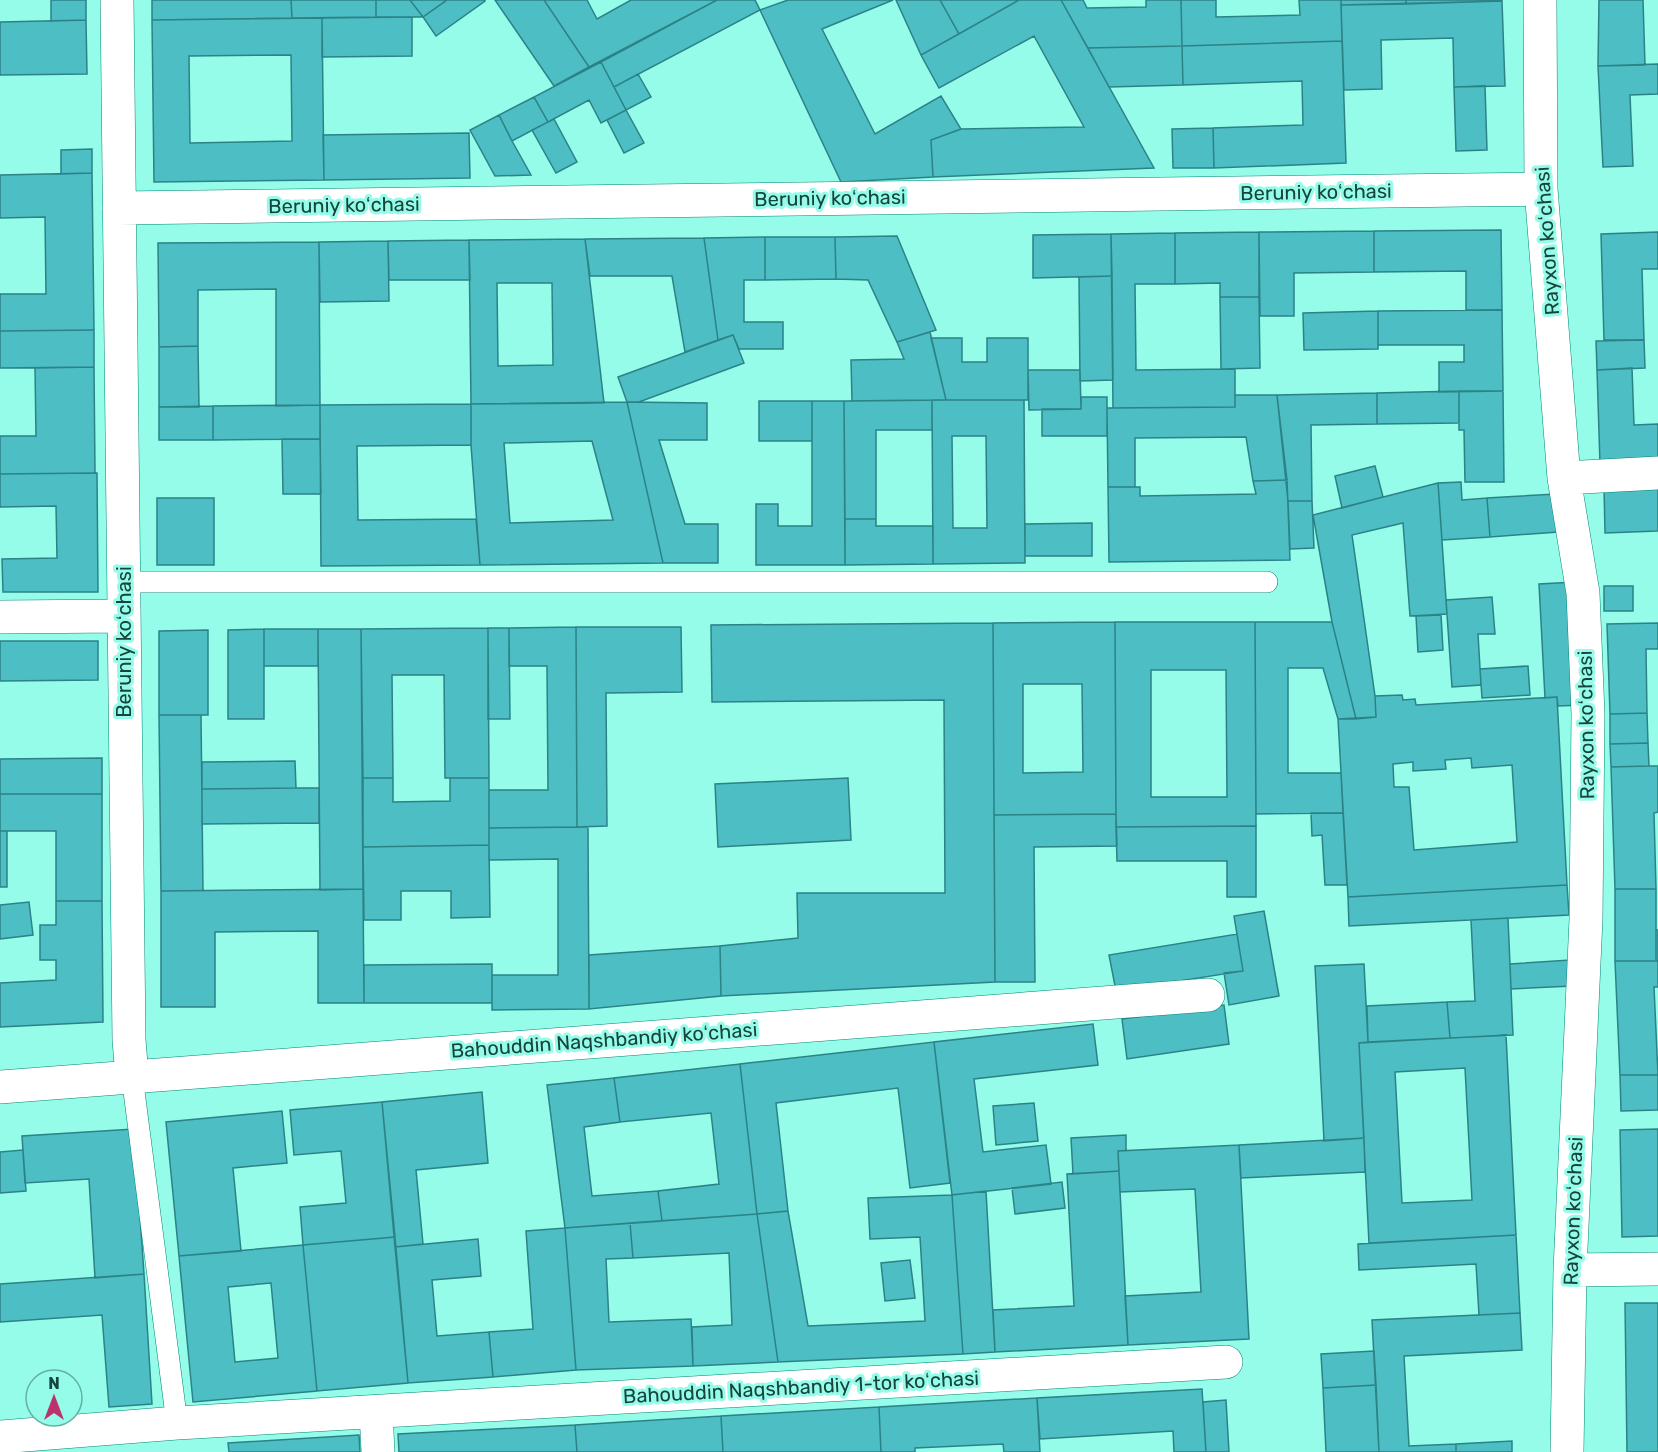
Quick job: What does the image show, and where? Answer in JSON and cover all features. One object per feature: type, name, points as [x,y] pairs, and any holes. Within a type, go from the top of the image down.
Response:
[{"type":"street","name":"Beruniy koʻchasi","points":[[117,0],[123,616],[129,1040],[132,1076]]},
{"type":"street","name":"Rayxon koʻchasi","points":[[1540,0],[1541,189],[1564,478],[1583,593],[1588,714],[1586,919],[1570,1270],[1568,1452]]},
{"type":"street","name":"Beruniy koʻchasi","points":[[119,208],[1541,189]]},
{"type":"street","points":[[1564,478],[1658,473]]},
{"type":"street","points":[[0,617],[123,616]]},
{"type":"street","name":"Bahouddin Naqshbandiy koʻchasi","points":[[0,1087],[1208,995]]},
{"type":"street","points":[[1570,1270],[1658,1269]]},
{"type":"street","name":"Bahouddin Naqshbandiy 1-tor koʻchasi","points":[[0,1437],[177,1423],[1226,1362]]},
{"type":"street","points":[[376,1412],[378,1452]]},
{"type":"lane","points":[[124,582],[1267,582]]},
{"type":"lane","points":[[132,1076],[177,1423]]},
{"type":"building","points":[[51,0],[86,0],[86,20],[51,21]]},
{"type":"building","points":[[152,0],[291,0],[292,18],[152,20]]},
{"type":"building","points":[[291,0],[376,0],[376,17],[292,18]]},
{"type":"building","points":[[376,0],[410,0],[423,17],[376,17]]},
{"type":"building","points":[[410,0],[447,0],[423,17]]},
{"type":"building","points":[[447,0],[485,1],[436,36],[423,17]]},
{"type":"building","points":[[495,0],[544,0],[589,67],[554,86]]},
{"type":"building","points":[[544,0],[587,0],[597,19],[631,0],[717,0],[589,67]]},
{"type":"building","points":[[717,0],[755,0],[760,10],[614,87],[601,62]]},
{"type":"building","points":[[788,0],[893,0],[822,29],[875,134],[941,96],[961,129],[931,140],[933,177],[841,182],[760,10]]},
{"type":"building","points":[[896,0],[940,0],[959,34],[921,55]]},
{"type":"building","points":[[940,0],[1019,0],[959,34]]},
{"type":"building","points":[[1019,0],[1061,0],[1154,168],[933,177],[931,140],[961,129],[1084,127],[1034,36],[939,88],[921,55]]},
{"type":"building","points":[[1061,0],[1083,0],[1087,8],[1146,7],[1146,0],[1181,0],[1182,46],[1088,48]]},
{"type":"building","points":[[1181,0],[1216,0],[1216,17],[1300,15],[1299,0],[1341,0],[1342,41],[1182,46]]},
{"type":"building","points":[[1341,0],[1406,0],[1406,4],[1341,5]]},
{"type":"building","points":[[1406,0],[1502,0],[1502,1],[1406,4]]},
{"type":"building","points":[[1599,0],[1643,0],[1645,65],[1598,66]]},
{"type":"building","points":[[1502,1],[1505,86],[1454,87],[1453,38],[1381,40],[1382,89],[1344,90],[1341,5]]},
{"type":"building","points":[[412,17],[412,56],[322,57],[322,18]]},
{"type":"building","points":[[322,18],[324,180],[154,182],[152,20]],"holes":[[[291,55],[292,141],[190,143],[189,56]]]},
{"type":"building","points":[[86,20],[87,74],[0,75],[0,22]]},
{"type":"building","points":[[1342,41],[1346,163],[1214,168],[1213,128],[1303,125],[1302,81],[1183,85],[1182,46]]},
{"type":"building","points":[[1182,46],[1183,85],[1109,87],[1088,48]]},
{"type":"building","points":[[601,62],[626,110],[601,123],[589,100],[548,122],[534,97]]},
{"type":"building","points":[[1658,64],[1658,94],[1630,95],[1633,166],[1603,167],[1598,66]]},
{"type":"building","points":[[638,74],[651,97],[626,110],[614,87]]},
{"type":"building","points":[[1485,86],[1487,150],[1456,151],[1454,87]]},
{"type":"building","points":[[534,97],[548,122],[512,141],[499,115]]},
{"type":"building","points":[[626,110],[644,143],[624,153],[607,120]]},
{"type":"building","points":[[499,115],[531,175],[495,176],[470,130]]},
{"type":"building","points":[[554,119],[577,162],[556,173],[532,130]]},
{"type":"building","points":[[1213,128],[1214,168],[1173,168],[1172,129]]},
{"type":"building","points":[[469,133],[470,178],[324,180],[323,135]]},
{"type":"building","points":[[92,149],[92,173],[61,174],[61,150]]},
{"type":"building","points":[[92,173],[94,330],[0,331],[0,294],[46,294],[45,217],[0,218],[0,175]]},
{"type":"building","points":[[1501,230],[1502,310],[1466,310],[1466,271],[1374,272],[1374,231]]},
{"type":"building","points":[[1374,231],[1374,272],[1294,273],[1294,316],[1260,316],[1259,232]]},
{"type":"building","points":[[1259,232],[1259,297],[1220,297],[1220,283],[1175,284],[1175,233]]},
{"type":"building","points":[[1658,232],[1658,269],[1642,269],[1644,340],[1604,340],[1601,234]]},
{"type":"building","points":[[1175,233],[1175,284],[1135,284],[1136,370],[1235,369],[1235,407],[1113,408],[1111,234]]},
{"type":"building","points":[[1111,234],[1112,276],[1033,278],[1033,235]]},
{"type":"building","points":[[897,236],[936,330],[897,342],[868,280],[836,279],[835,237]]},
{"type":"building","points":[[765,237],[835,237],[836,279],[765,280]]},
{"type":"building","points":[[765,237],[765,280],[744,280],[744,322],[783,322],[783,349],[739,349],[733,335],[718,340],[704,238]]},
{"type":"building","points":[[704,238],[718,340],[685,352],[672,276],[590,276],[585,239]]},
{"type":"building","points":[[585,239],[604,403],[471,404],[469,240]],"holes":[[[497,283],[552,283],[553,365],[498,366]]]},
{"type":"building","points":[[469,240],[470,280],[389,280],[388,241]]},
{"type":"building","points":[[388,241],[389,301],[320,302],[319,242]]},
{"type":"building","points":[[319,242],[320,405],[276,406],[276,289],[198,290],[198,346],[159,347],[158,243]]},
{"type":"building","points":[[1112,276],[1113,380],[1080,381],[1079,277]]},
{"type":"building","points":[[1220,297],[1259,297],[1260,368],[1221,369]]},
{"type":"building","points":[[1502,310],[1503,391],[1439,392],[1439,362],[1464,362],[1464,345],[1378,345],[1378,311]]},
{"type":"building","points":[[1378,311],[1378,349],[1304,350],[1303,313]]},
{"type":"building","points":[[94,330],[94,367],[0,368],[0,331]]},
{"type":"building","points":[[930,332],[946,400],[852,401],[851,360],[904,359],[897,342]]},
{"type":"building","points":[[733,335],[744,363],[639,402],[627,402],[618,377]]},
{"type":"building","points":[[931,338],[962,338],[962,362],[987,362],[987,338],[1028,338],[1028,400],[946,400]]},
{"type":"building","points":[[1644,340],[1645,368],[1597,370],[1596,341]]},
{"type":"building","points":[[198,346],[199,407],[159,407],[159,347]]},
{"type":"building","points":[[94,367],[95,473],[0,474],[0,436],[36,436],[35,368]]},
{"type":"building","points":[[1632,368],[1634,425],[1658,424],[1658,462],[1600,464],[1597,370]]},
{"type":"building","points":[[1028,370],[1080,370],[1081,409],[1029,410]]},
{"type":"building","points":[[1459,391],[1503,391],[1504,482],[1465,482],[1464,430],[1459,430]]},
{"type":"building","points":[[1459,391],[1459,423],[1377,424],[1377,393]]},
{"type":"building","points":[[1377,393],[1377,424],[1311,425],[1312,501],[1288,501],[1277,395]]},
{"type":"building","points":[[1235,395],[1277,395],[1287,480],[1253,481],[1246,437],[1135,438],[1135,487],[1108,487],[1107,408],[1235,407]]},
{"type":"building","points":[[1081,397],[1107,397],[1107,436],[1042,436],[1042,409],[1081,409]]},
{"type":"building","points":[[932,400],[1024,400],[1025,563],[933,564]],"holes":[[[952,436],[986,436],[987,528],[953,528]]]},
{"type":"building","points":[[932,400],[932,430],[876,430],[876,519],[845,519],[844,401]]},
{"type":"building","points":[[759,401],[812,401],[812,441],[759,441]]},
{"type":"building","points":[[812,401],[844,401],[845,565],[756,565],[756,504],[778,504],[778,526],[812,526]]},
{"type":"building","points":[[627,402],[663,563],[480,565],[471,445],[471,404]],"holes":[[[592,441],[613,520],[510,523],[504,443]]]},
{"type":"building","points":[[627,402],[707,403],[707,440],[659,440],[685,524],[718,524],[718,563],[663,563]]},
{"type":"building","points":[[471,404],[471,445],[357,446],[358,520],[476,519],[480,565],[321,566],[320,405]]},
{"type":"building","points":[[320,405],[320,439],[213,440],[213,406]]},
{"type":"building","points":[[213,406],[213,440],[159,440],[159,407]]},
{"type":"building","points":[[282,439],[320,439],[321,494],[283,494]]},
{"type":"building","points":[[1375,466],[1383,497],[1342,508],[1335,476]]},
{"type":"building","points":[[97,473],[98,592],[3,592],[2,559],[57,558],[56,506],[0,507],[0,474]]},
{"type":"building","points":[[1287,480],[1290,560],[1109,562],[1108,487],[1140,487],[1140,496],[1256,494],[1253,481]]},
{"type":"building","points":[[1461,482],[1462,500],[1487,498],[1490,537],[1442,540],[1438,483]]},
{"type":"building","points":[[1438,483],[1447,614],[1410,616],[1403,523],[1352,535],[1376,717],[1356,719],[1332,622],[1313,515]]},
{"type":"building","points":[[1658,486],[1658,531],[1605,533],[1604,487]]},
{"type":"building","points":[[1556,494],[1558,532],[1490,537],[1487,498]]},
{"type":"building","points":[[157,498],[214,498],[214,565],[157,565]]},
{"type":"building","points":[[1288,501],[1312,501],[1314,548],[1290,549]]},
{"type":"building","points":[[845,519],[876,519],[876,526],[933,526],[933,564],[845,565]]},
{"type":"building","points":[[1092,523],[1092,556],[1025,556],[1025,524]]},
{"type":"building","points":[[1575,582],[1582,705],[1558,706],[1557,697],[1545,698],[1539,584]]},
{"type":"building","points":[[1604,586],[1633,586],[1633,611],[1604,611]]},
{"type":"building","points":[[1492,597],[1495,634],[1478,634],[1481,685],[1452,687],[1446,600]]},
{"type":"building","points":[[1441,615],[1443,650],[1418,652],[1416,616]]},
{"type":"building","points":[[1115,622],[1255,622],[1256,826],[1116,827]],"holes":[[[1151,670],[1226,670],[1227,797],[1151,797]]]},
{"type":"building","points":[[1115,622],[1116,814],[994,815],[993,623]],"holes":[[[1023,684],[1082,684],[1083,772],[1023,773]]]},
{"type":"building","points":[[1255,622],[1332,622],[1356,719],[1338,719],[1323,668],[1288,668],[1288,773],[1341,773],[1343,813],[1256,814]]},
{"type":"building","points":[[993,623],[995,982],[721,996],[720,946],[798,938],[797,893],[945,893],[944,700],[712,702],[711,625]]},
{"type":"building","points":[[1658,623],[1658,649],[1646,649],[1647,713],[1610,714],[1607,624]]},
{"type":"building","points":[[576,627],[681,627],[682,692],[606,693],[607,826],[577,827]]},
{"type":"building","points":[[576,627],[577,827],[489,828],[489,790],[548,790],[547,666],[509,666],[509,628]]},
{"type":"building","points":[[488,628],[509,628],[510,719],[488,719]]},
{"type":"building","points":[[488,628],[489,778],[445,778],[444,675],[392,675],[393,778],[363,778],[361,629]]},
{"type":"building","points":[[264,629],[264,719],[228,719],[228,630]]},
{"type":"building","points":[[264,629],[318,629],[318,666],[264,666]]},
{"type":"building","points":[[318,629],[361,629],[363,889],[320,890]]},
{"type":"building","points":[[208,630],[208,715],[159,715],[159,631]]},
{"type":"building","points":[[0,641],[98,641],[98,680],[0,681]]},
{"type":"building","points":[[1528,666],[1530,695],[1482,698],[1480,669]]},
{"type":"building","points":[[1402,695],[1403,700],[1415,699],[1416,705],[1557,697],[1567,885],[1348,897],[1338,719],[1376,717],[1375,696]],"holes":[[[1471,758],[1472,768],[1512,765],[1517,842],[1414,850],[1409,787],[1394,787],[1393,764],[1413,762],[1413,771],[1446,769],[1445,760]]]},
{"type":"building","points":[[1647,713],[1648,743],[1610,744],[1610,714]]},
{"type":"building","points":[[159,715],[201,715],[203,891],[161,891]]},
{"type":"building","points":[[1648,743],[1649,766],[1611,767],[1610,744]]},
{"type":"building","points":[[102,758],[102,794],[0,794],[0,759]]},
{"type":"building","points":[[295,761],[296,788],[202,789],[202,762]]},
{"type":"building","points":[[1658,766],[1658,812],[1654,813],[1656,889],[1615,889],[1611,767]]},
{"type":"building","points":[[363,778],[393,778],[393,802],[450,801],[450,778],[489,778],[489,845],[363,847]]},
{"type":"building","points":[[848,778],[851,840],[718,847],[715,784]]},
{"type":"building","points":[[319,788],[319,823],[202,824],[202,789]]},
{"type":"building","points":[[0,794],[102,794],[102,901],[56,901],[56,831],[0,831]]},
{"type":"building","points":[[1311,813],[1343,813],[1347,885],[1325,885],[1322,835],[1312,836]]},
{"type":"building","points":[[1116,814],[1117,846],[1034,847],[1035,982],[995,982],[994,815]]},
{"type":"building","points":[[1256,826],[1256,897],[1227,897],[1227,861],[1117,861],[1116,827]]},
{"type":"building","points":[[588,827],[589,1009],[492,1010],[492,975],[558,975],[558,859],[489,860],[489,828]]},
{"type":"building","points":[[0,831],[7,831],[7,887],[0,887]]},
{"type":"building","points":[[489,845],[490,917],[451,918],[451,891],[401,891],[401,920],[364,920],[363,847]]},
{"type":"building","points":[[1567,885],[1569,915],[1349,926],[1348,897]]},
{"type":"building","points":[[363,889],[364,1003],[318,1003],[318,931],[215,932],[215,1007],[161,1007],[161,891]]},
{"type":"building","points":[[1615,889],[1656,889],[1656,961],[1615,961]]},
{"type":"building","points":[[56,901],[102,901],[103,1022],[0,1027],[0,983],[56,980],[56,960],[40,960],[40,925],[56,925]]},
{"type":"building","points":[[29,902],[33,935],[0,939],[0,905]]},
{"type":"building","points":[[1264,911],[1279,996],[1229,1005],[1224,973],[1243,971],[1234,916]]},
{"type":"building","points":[[1508,918],[1513,1035],[1450,1038],[1447,1002],[1475,1001],[1471,920]]},
{"type":"building","points":[[1656,930],[1658,930],[1658,961],[1656,961]]},
{"type":"building","points":[[1237,934],[1243,971],[1116,991],[1109,955]]},
{"type":"building","points":[[720,946],[721,996],[589,1009],[589,955]]},
{"type":"building","points":[[1570,960],[1572,986],[1511,989],[1510,964]]},
{"type":"building","points":[[1615,961],[1658,961],[1658,987],[1654,987],[1658,1075],[1620,1075]]},
{"type":"building","points":[[492,964],[492,1003],[364,1003],[364,965]]},
{"type":"building","points":[[1364,964],[1368,1042],[1359,1043],[1364,1138],[1324,1141],[1315,966]]},
{"type":"building","points":[[1447,1002],[1450,1038],[1368,1042],[1367,1006]]},
{"type":"building","points":[[1224,1005],[1229,1044],[1127,1059],[1122,1019]]},
{"type":"building","points":[[1093,1024],[1098,1065],[974,1079],[983,1152],[1046,1145],[1051,1184],[952,1195],[934,1042]]},
{"type":"building","points":[[1506,1035],[1516,1235],[1369,1243],[1359,1043]],"holes":[[[1465,1068],[1472,1200],[1402,1203],[1395,1072]]]},
{"type":"building","points":[[934,1042],[950,1183],[910,1188],[898,1088],[776,1103],[788,1211],[757,1214],[740,1064]]},
{"type":"building","points":[[740,1064],[757,1214],[662,1221],[658,1191],[719,1184],[711,1113],[620,1122],[614,1078]]},
{"type":"building","points":[[1620,1075],[1658,1075],[1658,1110],[1621,1111]]},
{"type":"building","points":[[614,1078],[620,1122],[584,1127],[592,1196],[658,1191],[662,1221],[565,1228],[547,1085]]},
{"type":"building","points":[[482,1092],[488,1163],[416,1170],[423,1244],[395,1247],[382,1102]]},
{"type":"building","points":[[382,1102],[395,1237],[303,1245],[300,1207],[346,1203],[341,1151],[294,1155],[290,1110]]},
{"type":"building","points":[[1034,1103],[1038,1141],[996,1145],[993,1106]]},
{"type":"building","points":[[282,1111],[287,1163],[233,1168],[241,1251],[179,1256],[166,1122]]},
{"type":"building","points":[[134,1129],[144,1274],[95,1278],[89,1179],[25,1183],[22,1136]]},
{"type":"building","points":[[1658,1129],[1658,1236],[1622,1237],[1620,1130]]},
{"type":"building","points":[[1126,1135],[1126,1151],[1118,1151],[1119,1171],[1073,1174],[1071,1138]]},
{"type":"building","points":[[1364,1138],[1365,1172],[1241,1178],[1239,1145]]},
{"type":"building","points":[[1239,1145],[1249,1339],[1128,1345],[1125,1296],[1201,1292],[1195,1189],[1120,1192],[1118,1151]]},
{"type":"building","points":[[23,1150],[26,1191],[0,1193],[0,1152]]},
{"type":"building","points":[[1119,1171],[1128,1345],[995,1352],[993,1310],[1074,1306],[1067,1174]]},
{"type":"building","points":[[1062,1182],[1065,1208],[1015,1214],[1012,1188]]},
{"type":"building","points":[[986,1191],[995,1352],[963,1354],[952,1195]]},
{"type":"building","points":[[952,1195],[963,1354],[778,1362],[757,1214],[788,1211],[808,1326],[925,1321],[920,1237],[870,1239],[868,1198]]},
{"type":"building","points":[[757,1214],[778,1362],[693,1366],[692,1327],[732,1325],[729,1253],[633,1258],[630,1223]]},
{"type":"building","points":[[630,1223],[633,1258],[606,1259],[609,1322],[691,1319],[693,1366],[576,1370],[565,1228]]},
{"type":"building","points":[[565,1228],[576,1370],[493,1377],[489,1332],[533,1329],[526,1231]]},
{"type":"building","points":[[1516,1235],[1520,1313],[1479,1315],[1476,1264],[1359,1270],[1358,1244]]},
{"type":"building","points":[[395,1237],[408,1383],[317,1391],[303,1245]]},
{"type":"building","points":[[478,1239],[481,1276],[432,1280],[437,1336],[489,1332],[493,1377],[408,1383],[395,1247]]},
{"type":"building","points":[[303,1245],[317,1391],[193,1402],[179,1256]],"holes":[[[271,1283],[278,1358],[235,1362],[228,1287]]]},
{"type":"building","points":[[910,1260],[915,1298],[885,1301],[881,1263]]},
{"type":"building","points":[[144,1274],[152,1404],[109,1407],[102,1315],[0,1322],[0,1284]]},
{"type":"building","points":[[1625,1303],[1658,1303],[1658,1452],[1627,1452]]},
{"type":"building","points":[[1520,1313],[1522,1350],[1404,1356],[1409,1446],[1456,1444],[1456,1452],[1379,1452],[1372,1320]]},
{"type":"building","points":[[1374,1351],[1376,1385],[1323,1388],[1321,1354]]},
{"type":"building","points":[[1376,1385],[1379,1452],[1326,1452],[1323,1388]]},
{"type":"building","points":[[1202,1389],[1206,1452],[1174,1452],[1173,1431],[1040,1439],[1037,1398]]},
{"type":"building","points":[[1037,1398],[1040,1452],[1004,1452],[1003,1444],[915,1448],[915,1452],[881,1452],[879,1407]]},
{"type":"building","points":[[1226,1400],[1229,1452],[1206,1452],[1203,1402]]},
{"type":"building","points":[[879,1407],[881,1452],[723,1452],[721,1416]]},
{"type":"building","points":[[721,1416],[723,1452],[577,1452],[575,1425]]},
{"type":"building","points":[[575,1425],[577,1452],[399,1452],[398,1434]]},
{"type":"building","points":[[359,1435],[360,1452],[229,1452],[228,1443]]},
{"type":"building","points":[[1512,1441],[1512,1452],[1456,1452],[1456,1444]]}]
